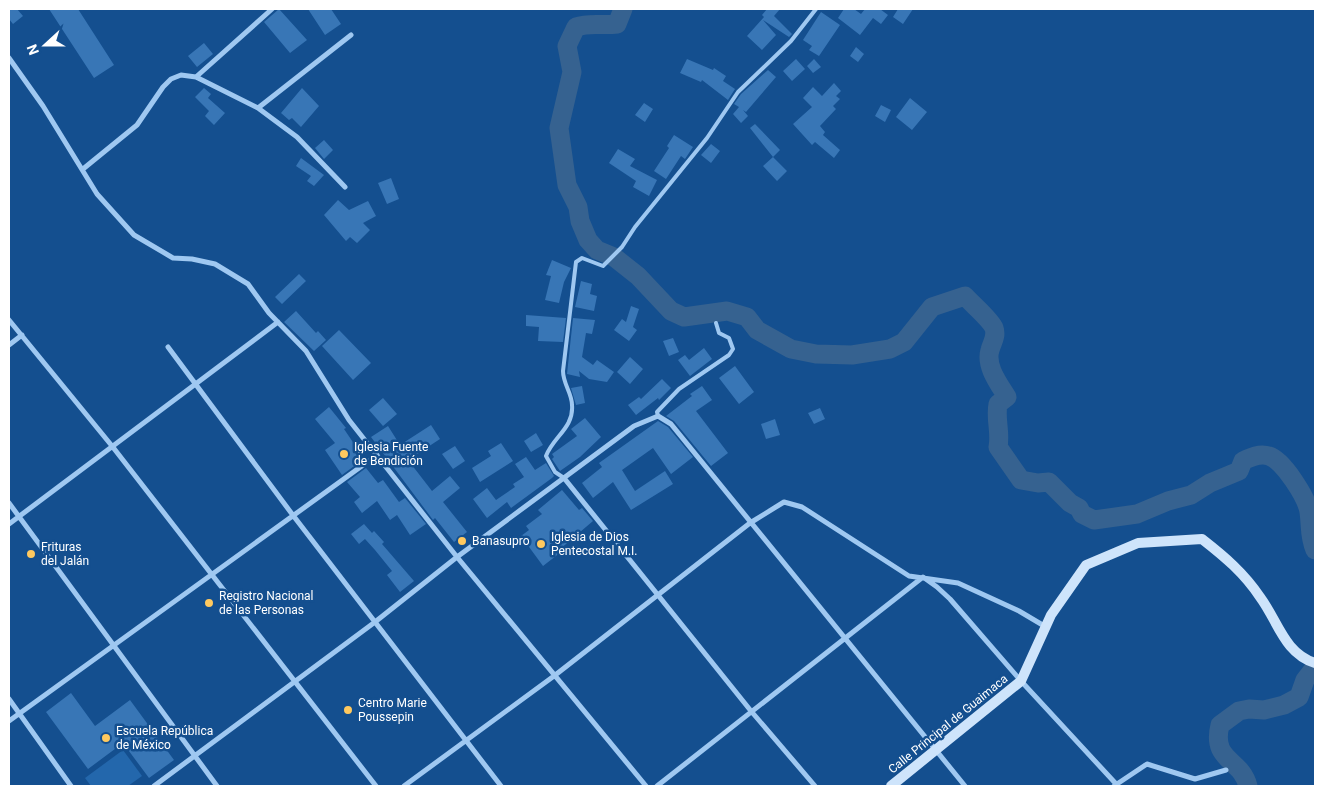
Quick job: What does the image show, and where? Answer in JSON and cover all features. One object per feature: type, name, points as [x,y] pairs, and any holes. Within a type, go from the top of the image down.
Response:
[{"type":"street","points":[[196,77],[272,9]]},
{"type":"street","points":[[258,108],[351,35]]},
{"type":"street","points":[[9,58],[43,106],[97,194],[134,234],[174,258],[192,259],[215,264],[248,284],[278,322],[306,351],[349,420],[457,557],[646,786]]},
{"type":"street","points":[[83,169],[137,125],[171,80],[181,75],[196,77],[258,108],[296,137],[345,187]]},
{"type":"street","points":[[9,320],[112,446],[211,576],[376,786]]},
{"type":"street","points":[[9,524],[278,322]]},
{"type":"street","points":[[9,345],[22,335]]},
{"type":"street","points":[[168,347],[292,514],[501,786]]},
{"type":"street","points":[[154,786],[634,426],[658,416],[671,424],[965,786]]},
{"type":"street","points":[[9,721],[211,576],[292,514],[377,455]]},
{"type":"street","points":[[564,478],[659,594],[750,711],[815,786]]},
{"type":"street","points":[[404,786],[554,676],[752,523],[784,502],[802,507],[909,576],[958,583],[1019,611],[1046,626]]},
{"type":"street","points":[[9,503],[115,645],[216,786]]},
{"type":"street","points":[[1021,681],[1051,615],[1086,564],[1138,543],[1202,539],[1235,565],[1261,597],[1289,648],[1301,658],[1314,663]]},
{"type":"street","points":[[657,786],[750,711],[923,577]]},
{"type":"street","points":[[923,577],[950,599],[1116,786],[1147,764],[1195,779],[1226,770]]},
{"type":"street","name":"Calle Principal de Guaimaca","points":[[892,786],[1021,681]]},
{"type":"street","points":[[9,699],[71,786]]},
{"type":"lane","points":[[564,478],[555,472],[546,456],[571,419],[572,398],[563,378],[563,372],[576,262],[582,258],[603,266],[622,247],[635,226],[656,204],[707,138],[738,92],[791,41],[816,9]]},
{"type":"lane","points":[[658,416],[657,412],[679,389],[730,355],[733,349],[729,338],[719,333],[716,323]]},
{"type":"shaded area","points":[[123,750],[142,776],[128,786],[91,786],[85,778]]},
{"type":"building","points":[[9,9],[17,9],[23,16],[13,24],[9,19]]},
{"type":"building","points":[[49,9],[78,9],[114,65],[94,78]]},
{"type":"building","points":[[279,9],[307,40],[290,53],[264,22]]},
{"type":"building","points":[[308,9],[331,9],[341,24],[325,35]]},
{"type":"building","points":[[767,9],[780,9],[774,16],[792,34],[789,37],[763,20],[776,35],[762,50],[747,36],[764,17],[762,15]]},
{"type":"building","points":[[844,9],[854,9],[861,14],[865,9],[880,9],[888,15],[881,24],[873,18],[860,35],[838,18]]},
{"type":"building","points":[[898,9],[913,9],[903,24],[893,17]]},
{"type":"building","points":[[821,12],[840,25],[819,56],[809,50],[812,46],[803,40]]},
{"type":"building","points":[[204,43],[213,54],[197,67],[188,56]]},
{"type":"building","points":[[856,47],[864,54],[858,62],[850,56]]},
{"type":"building","points":[[687,59],[713,70],[714,68],[726,76],[723,81],[735,89],[728,100],[702,80],[701,82],[680,73]]},
{"type":"building","points":[[796,59],[805,69],[792,81],[783,71]]},
{"type":"building","points":[[814,59],[821,67],[813,73],[807,66]]},
{"type":"building","points":[[768,70],[776,77],[746,112],[743,110],[748,116],[741,123],[733,114],[739,107],[734,104],[741,94]]},
{"type":"building","points":[[834,83],[841,91],[836,96],[840,99],[833,106],[836,109],[820,126],[825,132],[823,135],[840,150],[834,158],[815,142],[812,145],[793,124],[812,107],[803,98],[813,87],[822,96]]},
{"type":"building","points":[[204,88],[211,94],[208,98],[225,113],[214,125],[205,116],[209,111],[195,97]]},
{"type":"building","points":[[302,88],[319,106],[301,127],[292,118],[289,120],[281,113]]},
{"type":"building","points":[[910,98],[927,112],[912,130],[896,117]]},
{"type":"building","points":[[644,103],[653,109],[645,122],[635,115]]},
{"type":"building","points":[[881,105],[891,110],[885,122],[875,116]]},
{"type":"building","points":[[755,124],[780,150],[773,157],[750,128]]},
{"type":"building","points":[[674,135],[693,147],[685,159],[681,156],[666,179],[654,171],[669,148],[667,146]]},
{"type":"building","points":[[324,140],[333,150],[324,159],[315,148]]},
{"type":"building","points":[[711,144],[720,151],[711,163],[701,155]]},
{"type":"building","points":[[618,149],[635,159],[630,166],[657,180],[649,196],[633,187],[636,181],[609,163]]},
{"type":"building","points":[[773,157],[787,171],[777,181],[763,166]]},
{"type":"building","points":[[301,158],[324,175],[314,186],[307,181],[311,176],[296,166]]},
{"type":"building","points":[[391,178],[399,199],[387,204],[378,183]]},
{"type":"building","points":[[338,200],[349,210],[368,201],[376,216],[363,223],[370,230],[357,243],[350,237],[346,241],[324,215]]},
{"type":"building","points":[[552,260],[571,268],[564,282],[559,303],[545,300],[551,276],[546,275]]},
{"type":"building","points":[[299,274],[306,281],[282,304],[275,297]]},
{"type":"building","points":[[581,281],[592,284],[590,294],[597,296],[594,311],[575,307]]},
{"type":"building","points":[[631,306],[639,309],[633,327],[637,330],[629,341],[614,330],[622,319],[626,322]]},
{"type":"building","points":[[296,311],[316,333],[318,331],[326,340],[314,351],[284,322]]},
{"type":"building","points":[[526,315],[566,318],[563,342],[538,341],[539,327],[526,326]]},
{"type":"building","points":[[573,318],[595,320],[592,334],[586,333],[582,357],[593,365],[597,360],[614,372],[607,382],[589,379],[579,371],[580,377],[567,374]]},
{"type":"building","points":[[339,330],[371,363],[353,380],[322,346]]},
{"type":"building","points":[[673,338],[679,352],[669,356],[663,341]]},
{"type":"building","points":[[704,348],[712,359],[690,376],[678,360],[685,355],[689,360]]},
{"type":"building","points":[[630,357],[643,369],[630,384],[617,372]]},
{"type":"building","points":[[735,366],[754,392],[739,404],[719,378]]},
{"type":"building","points":[[662,379],[671,388],[659,400],[658,398],[636,415],[628,405],[639,397],[641,399]]},
{"type":"building","points":[[582,386],[585,403],[576,405],[571,388]]},
{"type":"building","points":[[702,386],[712,400],[696,411],[728,453],[711,466],[674,421],[666,416],[692,396],[690,394]]},
{"type":"building","points":[[383,398],[397,414],[383,426],[369,410]]},
{"type":"building","points":[[329,407],[346,428],[344,429],[363,457],[360,459],[361,461],[342,475],[325,450],[335,443],[315,419]]},
{"type":"building","points":[[820,408],[825,419],[814,424],[808,413]]},
{"type":"building","points":[[585,418],[601,437],[580,457],[560,471],[552,459],[554,457],[552,454],[577,436],[571,429]]},
{"type":"building","points":[[775,419],[780,435],[766,439],[761,424]]},
{"type":"building","points":[[658,421],[668,427],[693,457],[671,474],[653,448],[622,470],[635,491],[665,471],[673,484],[631,510],[613,482],[593,498],[582,483],[602,467],[599,463]]},
{"type":"building","points":[[431,425],[440,439],[408,460],[432,491],[450,476],[460,488],[443,502],[467,532],[454,542],[435,518],[433,520],[371,437],[388,426],[400,445]]},
{"type":"building","points":[[536,433],[543,445],[531,452],[524,441]]},
{"type":"building","points":[[501,443],[513,461],[480,482],[472,468],[491,456],[488,451]]},
{"type":"building","points":[[455,446],[465,461],[453,469],[442,454]]},
{"type":"building","points":[[526,457],[535,470],[546,463],[554,476],[511,508],[507,502],[487,518],[473,499],[487,488],[496,500],[515,487],[513,484],[524,477],[515,464]]},
{"type":"building","points":[[366,468],[378,483],[383,480],[399,502],[405,498],[426,524],[410,535],[397,515],[390,520],[377,501],[362,513],[354,502],[360,497],[347,482]]},
{"type":"building","points":[[562,490],[579,510],[582,508],[593,521],[559,550],[561,552],[543,566],[521,536],[529,530],[526,526],[542,514],[538,510]]},
{"type":"building","points":[[364,524],[384,542],[382,544],[414,581],[400,592],[387,575],[392,571],[375,550],[365,539],[359,544],[351,534]]},
{"type":"building","points":[[71,693],[95,726],[130,700],[174,760],[149,778],[123,743],[88,769],[46,712]]},
{"type":"waterway","points":[[623,9],[617,24],[576,27],[567,46],[572,72],[559,128],[567,185],[578,207],[580,221],[588,240],[597,250],[614,257],[638,276],[671,311],[684,317],[727,311],[747,317],[757,330],[791,349],[816,354],[852,355],[890,349],[904,342],[932,307],[965,296],[985,316],[995,331],[989,362],[1007,397],[998,404],[998,447],[1021,480],[1038,483],[1049,482],[1070,503],[1079,508],[1082,514],[1094,520],[1137,514],[1168,501],[1191,495],[1210,483],[1239,471],[1243,461],[1256,456],[1266,455],[1281,464],[1294,480],[1304,498],[1309,512],[1311,536],[1315,550]]},
{"type":"waterway","points":[[1248,786],[1239,770],[1223,753],[1218,737],[1220,725],[1239,711],[1249,709],[1264,710],[1284,705],[1299,697],[1305,680],[1315,667]]},
{"type":"place","name":"Iglesia Fuente de Bendición","points":[[344,454]]},
{"type":"place","name":"Banasupro","points":[[462,541]]},
{"type":"place","name":"Iglesia de Dios Pentecostal M.I.","points":[[541,544]]},
{"type":"place","name":"Frituras del Jalán","points":[[31,554]]},
{"type":"place","name":"Registro Nacional de las Personas","points":[[209,603]]},
{"type":"place","name":"Centro Marie Poussepin","points":[[348,710]]},
{"type":"place","name":"Escuela República de México","points":[[106,738]]}]
